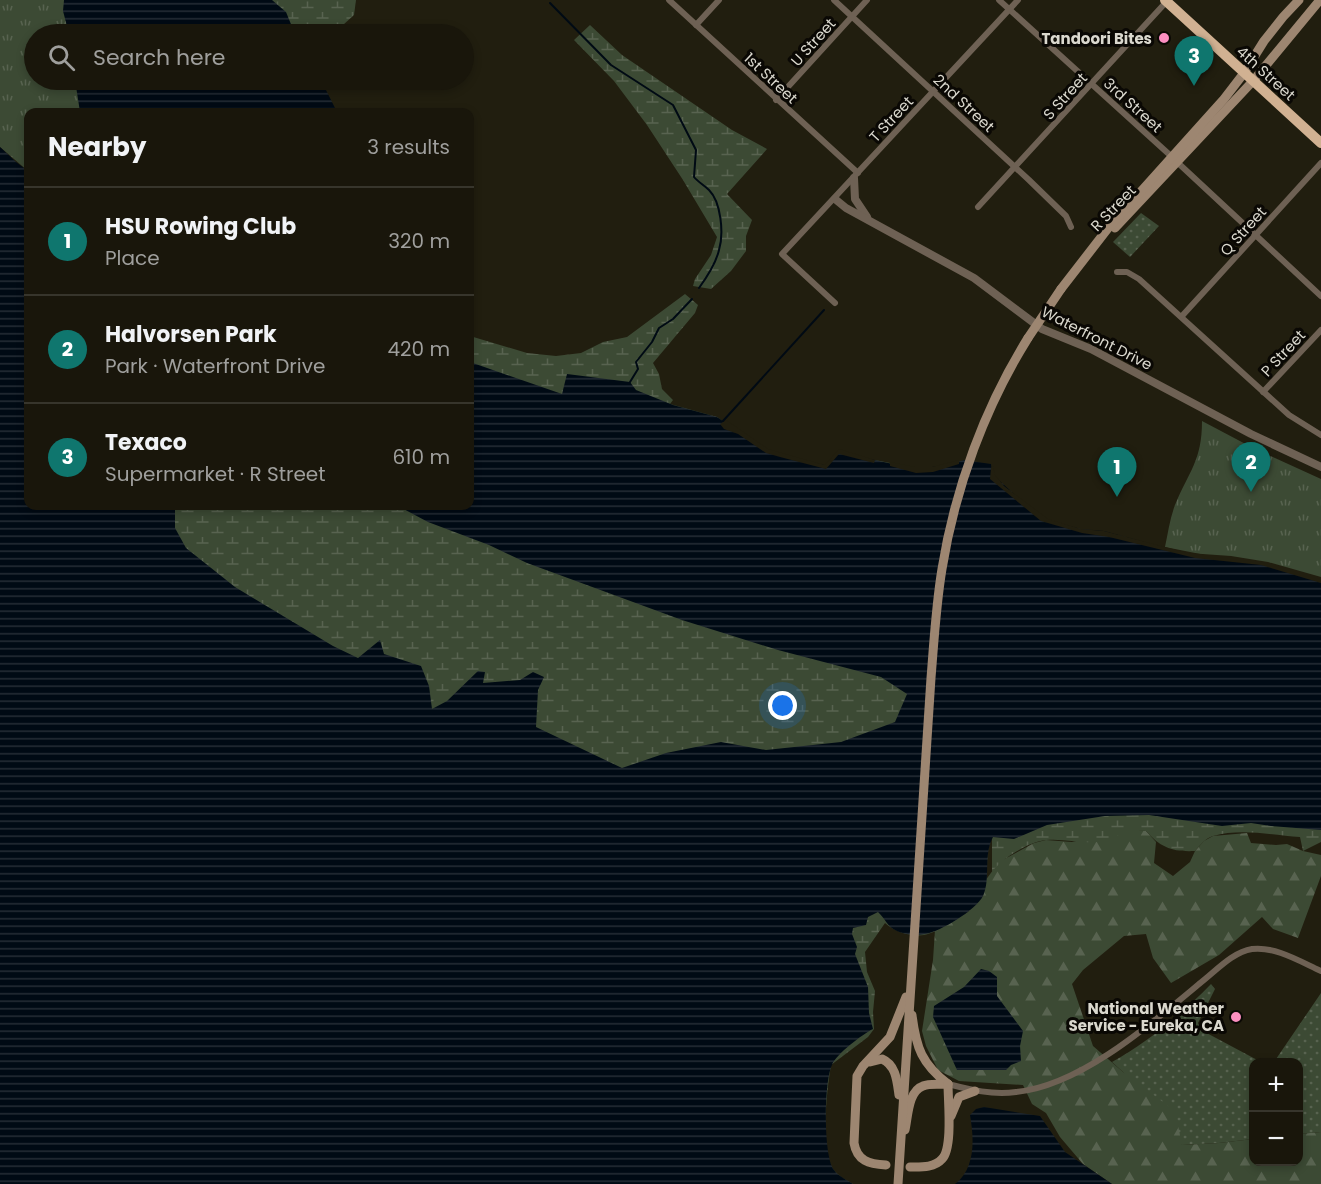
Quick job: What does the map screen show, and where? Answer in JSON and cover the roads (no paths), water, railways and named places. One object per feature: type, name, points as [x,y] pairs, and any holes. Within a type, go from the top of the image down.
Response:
[{"type":"highway","name":"4th Street","points":[[1167,1],[1321,143]]},
{"type":"main road","name":"R Street","points":[[1248,77],[1264,41],[1299,0]]},
{"type":"main road","name":"R Street","points":[[910,986],[936,611],[942,567],[968,465],[992,407],[1019,352],[1061,289],[1094,248],[1139,204],[1174,159],[1320,0]]},
{"type":"main road","points":[[886,1165],[865,1161],[856,1153],[856,1081],[859,1071],[886,1044],[894,1031],[910,986]]},
{"type":"main road","points":[[910,986],[917,1046],[928,1068],[948,1084]]},
{"type":"main road","points":[[898,1181],[910,986]]},
{"type":"main road","points":[[868,1063],[882,1059],[891,1066],[897,1080],[901,1115]]},
{"type":"main road","points":[[910,1167],[933,1165],[942,1159],[946,1152],[948,1084]]},
{"type":"main road","points":[[898,1160],[910,1103],[916,1090],[924,1085],[948,1084]]},
{"type":"main road","points":[[948,1127],[956,1101],[975,1090]]},
{"type":"street","name":"1st Street","points":[[669,0],[856,175]]},
{"type":"street","points":[[696,25],[719,0]]},
{"type":"street","name":"2nd Street","points":[[834,0],[1015,166],[1066,216],[1071,227]]},
{"type":"street","name":"U Street","points":[[776,100],[867,0]]},
{"type":"street","name":"3rd Street","points":[[999,0],[1321,296]]},
{"type":"street","name":"T Street","points":[[835,303],[782,254],[1018,0]]},
{"type":"street","name":"S Street","points":[[978,207],[1167,1]]},
{"type":"street","name":"Q Street","points":[[1182,316],[1321,163]]},
{"type":"street","points":[[856,175],[855,199],[869,220]]},
{"type":"street","name":"Waterfront Drive","points":[[835,199],[846,208],[981,283],[1042,329],[1091,349],[1251,434],[1321,467]]},
{"type":"street","points":[[1117,272],[1134,275],[1289,415],[1321,435]]},
{"type":"street","name":"P Street","points":[[1263,392],[1321,330]]},
{"type":"street","points":[[948,1084],[990,1093],[1018,1092],[1066,1077],[1131,1038],[1234,957],[1250,949],[1273,951],[1321,971]]},
{"type":"waterway","points":[[550,3],[611,65],[673,105],[696,150],[694,177],[713,195],[719,210],[721,235],[718,255],[699,288]]},
{"type":"waterway","points":[[630,382],[638,369],[636,362],[652,342],[659,328],[673,319],[692,299]]},
{"type":"waterway","points":[[723,421],[824,310]]},
{"type":"place","name":"Tandoori Bites","points":[[1164,38]]},
{"type":"place","name":"Texaco","points":[[1194,86]]},
{"type":"place","name":"Halvorsen Park","points":[[1251,492]]},
{"type":"place","name":"HSU Rowing Club","points":[[1117,497]]},
{"type":"place","name":"National Weather Service - Eureka, CA","points":[[1236,1017]]}]
